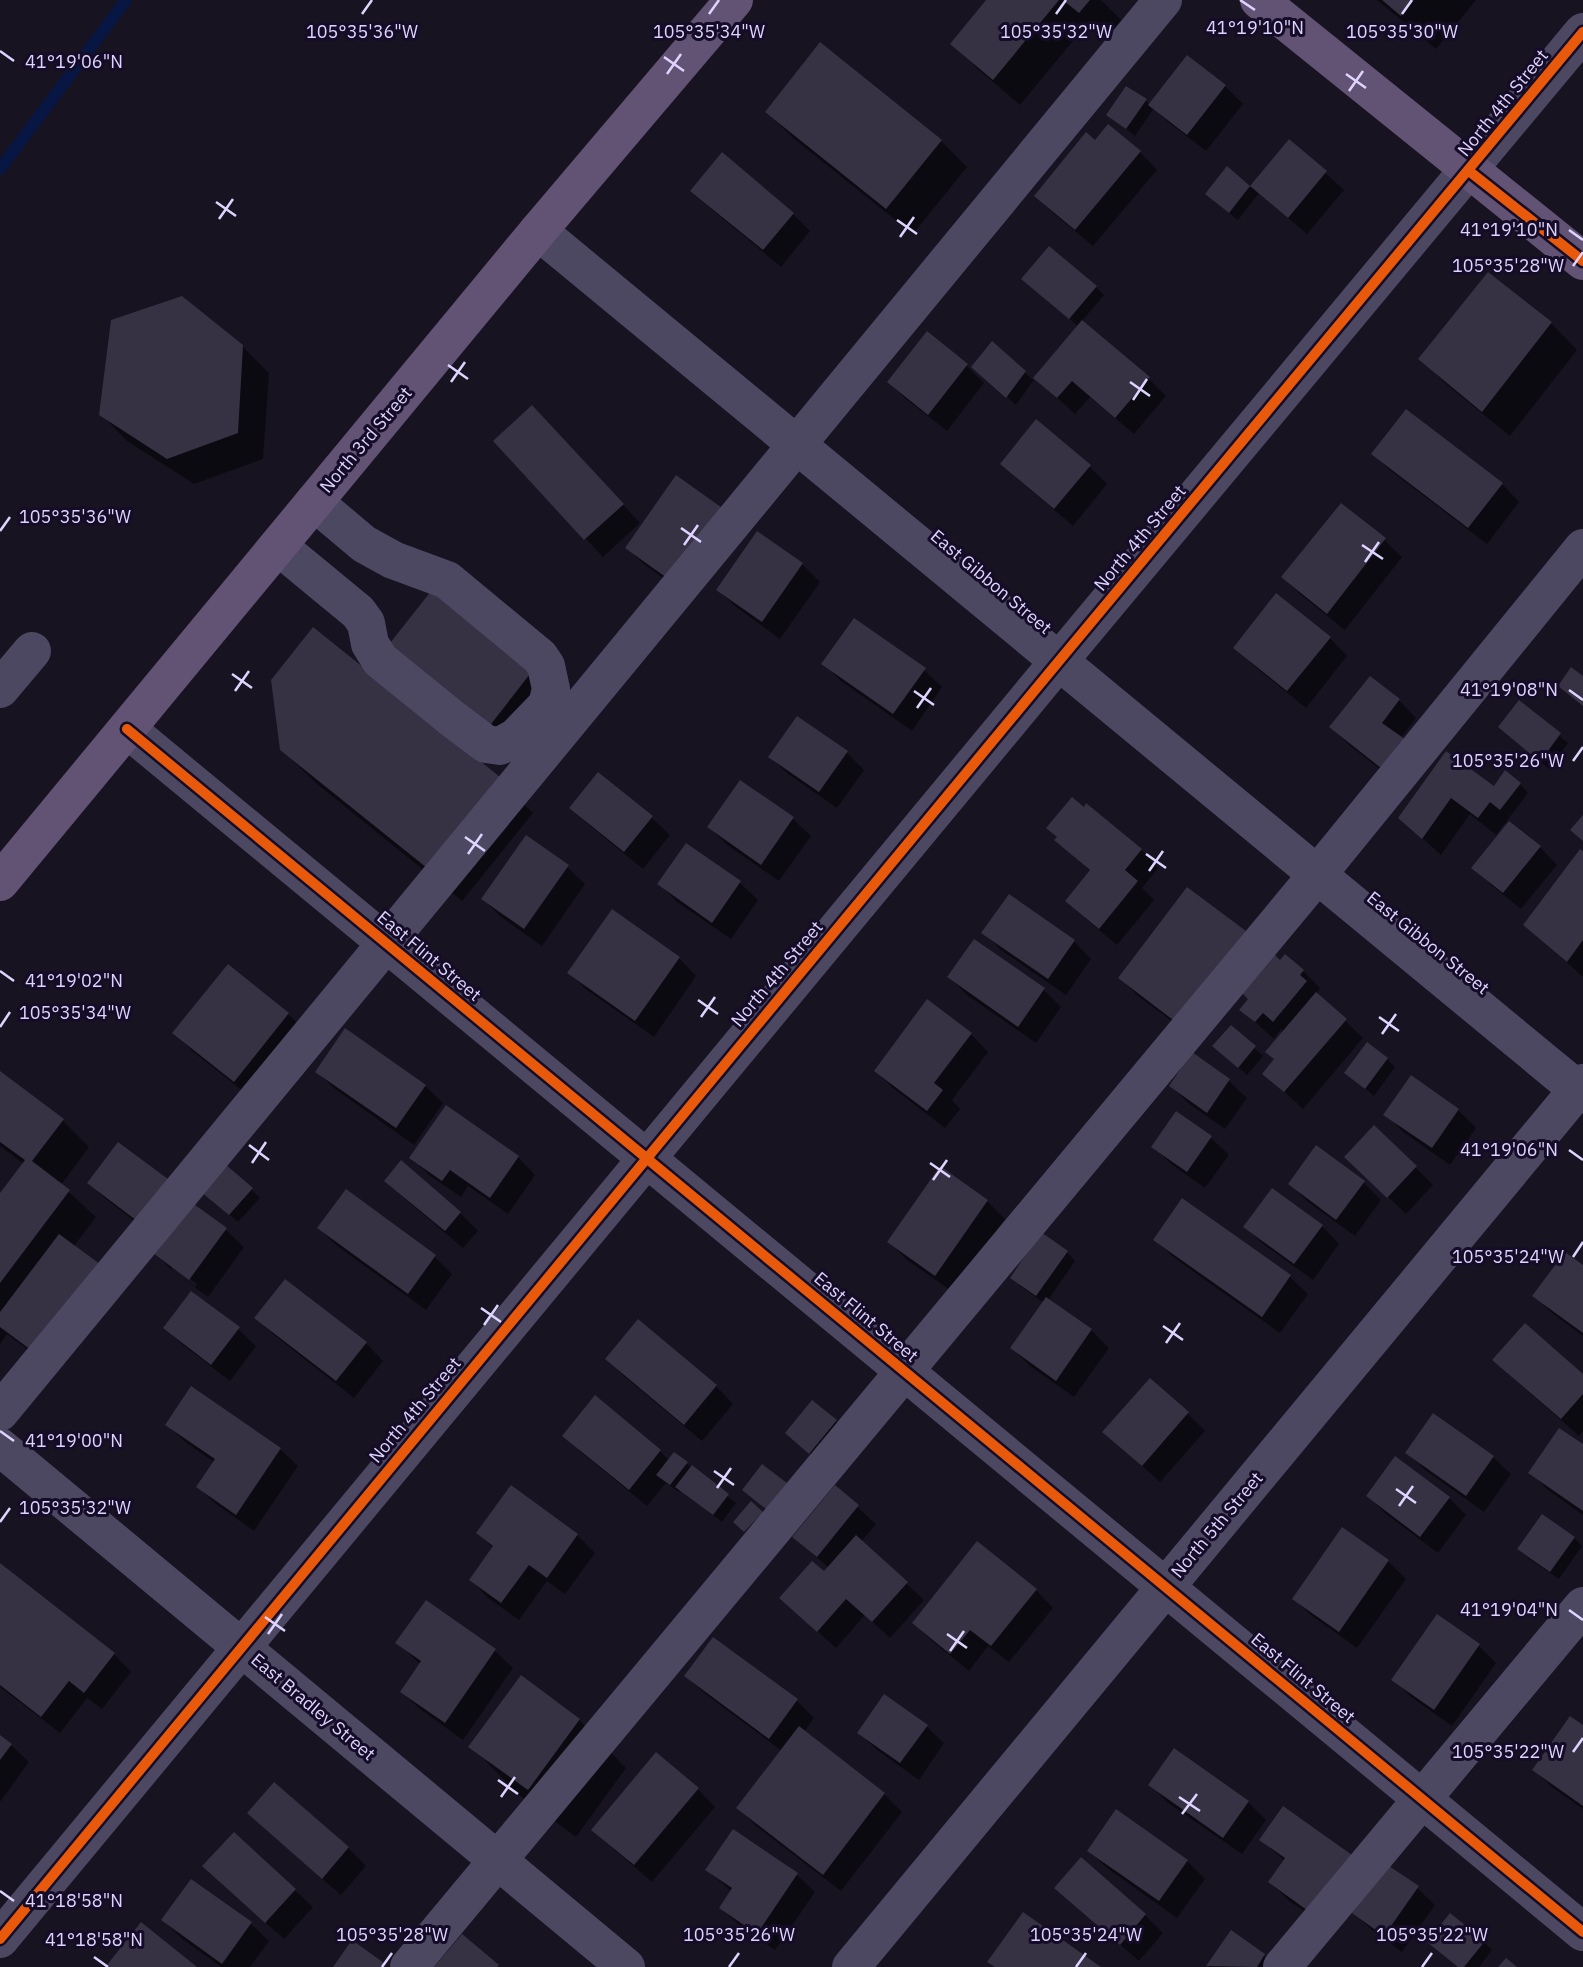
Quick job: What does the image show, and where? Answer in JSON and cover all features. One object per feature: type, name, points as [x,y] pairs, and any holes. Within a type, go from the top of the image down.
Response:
[{"type":"main road","name":"North 3rd Street","points":[[0,882],[538,231],[734,0]]},
{"type":"main road","points":[[1259,0],[1583,261]]},
{"type":"street","points":[[0,1412],[1163,0]]},
{"type":"street","name":"North 4th Street","points":[[0,1939],[1583,32]]},
{"type":"street","name":"East Gibbon Street","points":[[538,231],[1317,875],[1581,1089]]},
{"type":"street","points":[[278,546],[358,612],[366,623],[370,644],[380,660],[486,744],[500,746],[516,737],[547,705],[551,688],[546,666],[540,657],[447,580],[393,560],[364,544],[314,502]]},
{"type":"street","points":[[409,1967],[1317,875],[1583,548]]},
{"type":"street","points":[[0,689],[32,650]]},
{"type":"street","name":"East Flint Street","points":[[127,729],[1583,1932]]},
{"type":"street","name":"North 5th Street","points":[[851,1967],[1581,1089]]},
{"type":"street","name":"East Bradley Street","points":[[0,1447],[626,1967]]},
{"type":"street","points":[[1282,1967],[1583,1605]]},
{"type":"building","points":[[986,0],[1059,0],[993,80],[950,44]]},
{"type":"building","points":[[1063,0],[1090,0],[1079,13]]},
{"type":"building","points":[[1382,0],[1414,0],[1401,16]]},
{"type":"building","points":[[820,42],[942,140],[886,209],[765,112]]},
{"type":"building","points":[[1187,55],[1226,85],[1187,135],[1148,105]]},
{"type":"building","points":[[1126,86],[1147,99],[1126,129],[1106,115]]},
{"type":"building","points":[[1108,124],[1141,151],[1075,230],[1034,196],[1086,132],[1095,140]]},
{"type":"building","points":[[1289,139],[1327,171],[1288,218],[1250,186]]},
{"type":"building","points":[[722,152],[794,213],[763,250],[690,191]]},
{"type":"building","points":[[1227,166],[1250,186],[1229,213],[1205,194]]},
{"type":"building","points":[[1049,246],[1097,286],[1069,319],[1021,279]]},
{"type":"building","points":[[1488,272],[1552,322],[1482,412],[1418,359]]},
{"type":"building","points":[[182,296],[243,345],[238,433],[167,459],[99,415],[111,320]]},
{"type":"building","points":[[1082,320],[1150,377],[1115,418],[1072,381],[1057,398],[1033,378]]},
{"type":"building","points":[[927,331],[968,364],[928,415],[887,382]]},
{"type":"building","points":[[992,341],[1026,371],[1006,398],[971,367]]},
{"type":"building","points":[[532,405],[624,504],[584,540],[493,441]]},
{"type":"building","points":[[1406,409],[1503,483],[1468,528],[1371,454]]},
{"type":"building","points":[[1036,419],[1091,465],[1054,509],[1000,464]]},
{"type":"building","points":[[676,475],[725,510],[674,583],[625,548]]},
{"type":"building","points":[[1341,503],[1386,538],[1327,614],[1281,577]]},
{"type":"building","points":[[757,531],[803,563],[762,622],[716,590]]},
{"type":"building","points":[[432,590],[533,670],[488,728],[386,648]]},
{"type":"building","points":[[1276,593],[1331,637],[1287,691],[1233,648]]},
{"type":"building","points":[[854,618],[926,668],[893,714],[821,664]]},
{"type":"building","points":[[313,627],[500,777],[427,868],[280,750],[271,680]]},
{"type":"building","points":[[1571,667],[1583,676],[1583,706],[1558,686]]},
{"type":"building","points":[[1370,676],[1400,699],[1382,723],[1409,742],[1386,772],[1329,727]]},
{"type":"building","points":[[1519,700],[1561,733],[1540,762],[1498,727]]},
{"type":"building","points":[[797,716],[848,751],[819,792],[768,757]]},
{"type":"building","points":[[1446,751],[1494,786],[1505,770],[1521,783],[1500,810],[1490,802],[1478,818],[1451,798],[1422,839],[1398,818]]},
{"type":"building","points":[[598,772],[653,816],[624,852],[569,808]]},
{"type":"building","points":[[740,780],[794,817],[761,865],[707,827]]},
{"type":"building","points":[[1072,797],[1084,807],[1086,803],[1142,849],[1125,870],[1138,881],[1099,929],[1065,901],[1090,870],[1054,840],[1057,837],[1046,828]]},
{"type":"building","points":[[1583,815],[1583,841],[1570,830]]},
{"type":"building","points":[[1509,821],[1541,846],[1503,893],[1471,868]]},
{"type":"building","points":[[526,835],[569,865],[524,929],[481,899]]},
{"type":"building","points":[[686,843],[741,881],[712,923],[657,884]]},
{"type":"building","points":[[1580,849],[1583,851],[1583,940],[1567,962],[1523,925]]},
{"type":"building","points":[[1187,887],[1246,931],[1177,1023],[1118,978]]},
{"type":"building","points":[[1009,894],[1075,940],[1048,979],[981,933]]},
{"type":"building","points":[[612,909],[680,957],[635,1021],[567,973]]},
{"type":"building","points":[[974,939],[1045,988],[1018,1027],[947,977]]},
{"type":"building","points":[[1273,953],[1280,960],[1285,954],[1304,970],[1300,975],[1307,981],[1273,1022],[1263,1013],[1255,1022],[1239,1010],[1248,999],[1241,992]]},
{"type":"building","points":[[228,964],[289,1013],[234,1082],[172,1033]]},
{"type":"building","points":[[1316,992],[1347,1019],[1284,1092],[1262,1074],[1274,1059],[1265,1052]]},
{"type":"building","points":[[927,999],[972,1033],[934,1083],[943,1090],[927,1111],[874,1071]]},
{"type":"building","points":[[1231,1025],[1256,1046],[1238,1068],[1212,1046]]},
{"type":"building","points":[[345,1028],[426,1085],[396,1128],[315,1072]]},
{"type":"building","points":[[1367,1042],[1388,1058],[1365,1089],[1344,1073]]},
{"type":"building","points":[[1192,1052],[1230,1079],[1207,1113],[1169,1086]]},
{"type":"building","points":[[0,1071],[64,1119],[32,1161],[70,1190],[0,1283],[0,1193],[25,1160],[0,1142]]},
{"type":"building","points":[[1411,1075],[1459,1109],[1432,1148],[1383,1115]]},
{"type":"building","points":[[446,1105],[519,1156],[490,1198],[450,1170],[442,1181],[409,1158]]},
{"type":"building","points":[[1176,1111],[1212,1136],[1187,1172],[1151,1147]]},
{"type":"building","points":[[1374,1125],[1417,1166],[1387,1198],[1344,1157]]},
{"type":"building","points":[[118,1142],[176,1185],[145,1227],[87,1183]]},
{"type":"building","points":[[1316,1145],[1365,1181],[1336,1220],[1288,1184]]},
{"type":"building","points":[[401,1160],[461,1212],[445,1231],[384,1181]]},
{"type":"building","points":[[225,1164],[253,1188],[229,1215],[201,1192]]},
{"type":"building","points":[[940,1166],[988,1200],[935,1276],[887,1242]]},
{"type":"building","points":[[1272,1188],[1323,1225],[1294,1264],[1243,1227]]},
{"type":"building","points":[[346,1189],[436,1255],[408,1294],[317,1228]]},
{"type":"building","points":[[1182,1198],[1291,1275],[1262,1317],[1153,1240]]},
{"type":"building","points":[[191,1202],[227,1228],[189,1280],[153,1253]]},
{"type":"building","points":[[1041,1232],[1068,1251],[1036,1296],[1010,1278]]},
{"type":"building","points":[[59,1234],[100,1264],[35,1353],[0,1327],[0,1312]]},
{"type":"building","points":[[1565,1252],[1583,1265],[1583,1333],[1532,1296]]},
{"type":"building","points":[[285,1279],[367,1342],[336,1381],[254,1318]]},
{"type":"building","points":[[191,1291],[240,1327],[211,1365],[163,1328]]},
{"type":"building","points":[[1046,1297],[1092,1329],[1056,1381],[1010,1348]]},
{"type":"building","points":[[638,1319],[717,1385],[684,1425],[605,1359]]},
{"type":"building","points":[[1525,1323],[1583,1374],[1583,1394],[1561,1419],[1492,1360]]},
{"type":"building","points":[[1150,1378],[1189,1412],[1142,1466],[1102,1432]]},
{"type":"building","points":[[191,1386],[281,1448],[236,1515],[196,1487],[215,1459],[165,1425]]},
{"type":"building","points":[[595,1395],[661,1450],[629,1490],[562,1436]]},
{"type":"building","points":[[812,1400],[837,1420],[809,1454],[785,1433]]},
{"type":"building","points":[[1433,1413],[1494,1456],[1466,1496],[1405,1453]]},
{"type":"building","points":[[1559,1428],[1583,1444],[1583,1511],[1528,1473]]},
{"type":"building","points":[[674,1452],[688,1462],[670,1485],[656,1475]]},
{"type":"building","points":[[1395,1456],[1450,1497],[1420,1537],[1366,1496]]},
{"type":"building","points":[[762,1464],[787,1483],[766,1509],[742,1490]]},
{"type":"building","points":[[692,1465],[729,1494],[713,1515],[675,1487]]},
{"type":"building","points":[[511,1485],[578,1534],[547,1578],[529,1565],[501,1603],[469,1580],[493,1546],[476,1533]]},
{"type":"building","points":[[835,1485],[859,1505],[817,1557],[792,1537]]},
{"type":"building","points":[[751,1501],[763,1512],[744,1532],[733,1522]]},
{"type":"building","points":[[1542,1514],[1575,1537],[1550,1572],[1517,1549]]},
{"type":"building","points":[[1342,1527],[1389,1560],[1339,1632],[1292,1599]]},
{"type":"building","points":[[856,1535],[908,1582],[872,1622],[846,1599],[817,1632],[779,1598],[812,1561],[824,1571]]},
{"type":"building","points":[[977,1541],[1037,1589],[991,1646],[970,1630],[950,1654],[912,1623]]},
{"type":"building","points":[[0,1563],[115,1653],[84,1693],[69,1681],[41,1717],[0,1685]]},
{"type":"building","points":[[426,1600],[496,1649],[445,1723],[400,1692],[421,1661],[395,1643]]},
{"type":"building","points":[[1437,1614],[1480,1644],[1434,1710],[1391,1680]]},
{"type":"building","points":[[713,1637],[798,1699],[769,1739],[684,1676]]},
{"type":"building","points":[[521,1675],[580,1719],[528,1790],[468,1747]]},
{"type":"building","points":[[884,1694],[928,1725],[900,1763],[857,1733]]},
{"type":"building","points":[[1570,1716],[1583,1725],[1583,1806],[1532,1770]]},
{"type":"building","points":[[799,1726],[885,1793],[823,1875],[736,1808]]},
{"type":"building","points":[[0,1735],[12,1744],[0,1760]]},
{"type":"building","points":[[1174,1748],[1249,1801],[1223,1838],[1148,1785]]},
{"type":"building","points":[[656,1752],[699,1788],[634,1865],[591,1830]]},
{"type":"building","points":[[274,1782],[349,1847],[322,1879],[247,1813]]},
{"type":"building","points":[[1283,1806],[1352,1855],[1311,1913],[1268,1882],[1285,1858],[1259,1840]]},
{"type":"building","points":[[1116,1809],[1188,1860],[1159,1901],[1087,1851]]},
{"type":"building","points":[[733,1829],[798,1873],[757,1934],[719,1908],[732,1888],[705,1870]]},
{"type":"building","points":[[234,1832],[296,1889],[265,1923],[202,1866]]},
{"type":"building","points":[[1081,1857],[1146,1914],[1120,1945],[1054,1888]]},
{"type":"building","points":[[1386,1864],[1419,1886],[1384,1936],[1352,1913]]},
{"type":"building","points":[[191,1879],[252,1922],[222,1964],[161,1920]]},
{"type":"building","points":[[1023,1912],[1101,1967],[995,1967],[987,1962]]},
{"type":"building","points":[[1450,1913],[1485,1941],[1464,1967],[1458,1967],[1427,1942]]},
{"type":"building","points":[[141,1922],[197,1967],[109,1967],[107,1965]]},
{"type":"building","points":[[1231,1930],[1265,1954],[1257,1967],[1206,1966]]},
{"type":"building","points":[[462,1934],[499,1965],[434,1967]]},
{"type":"building","points":[[352,1940],[384,1963],[381,1967],[333,1967]]},
{"type":"building","points":[[1506,1958],[1517,1967],[1498,1967]]},
{"type":"waterway","points":[[0,169],[126,0]]},
{"type":"cycle path","points":[[0,1939],[1583,32]]},
{"type":"cycle path","points":[[1469,171],[1583,261]]},
{"type":"cycle path","points":[[127,729],[1583,1932]]}]
